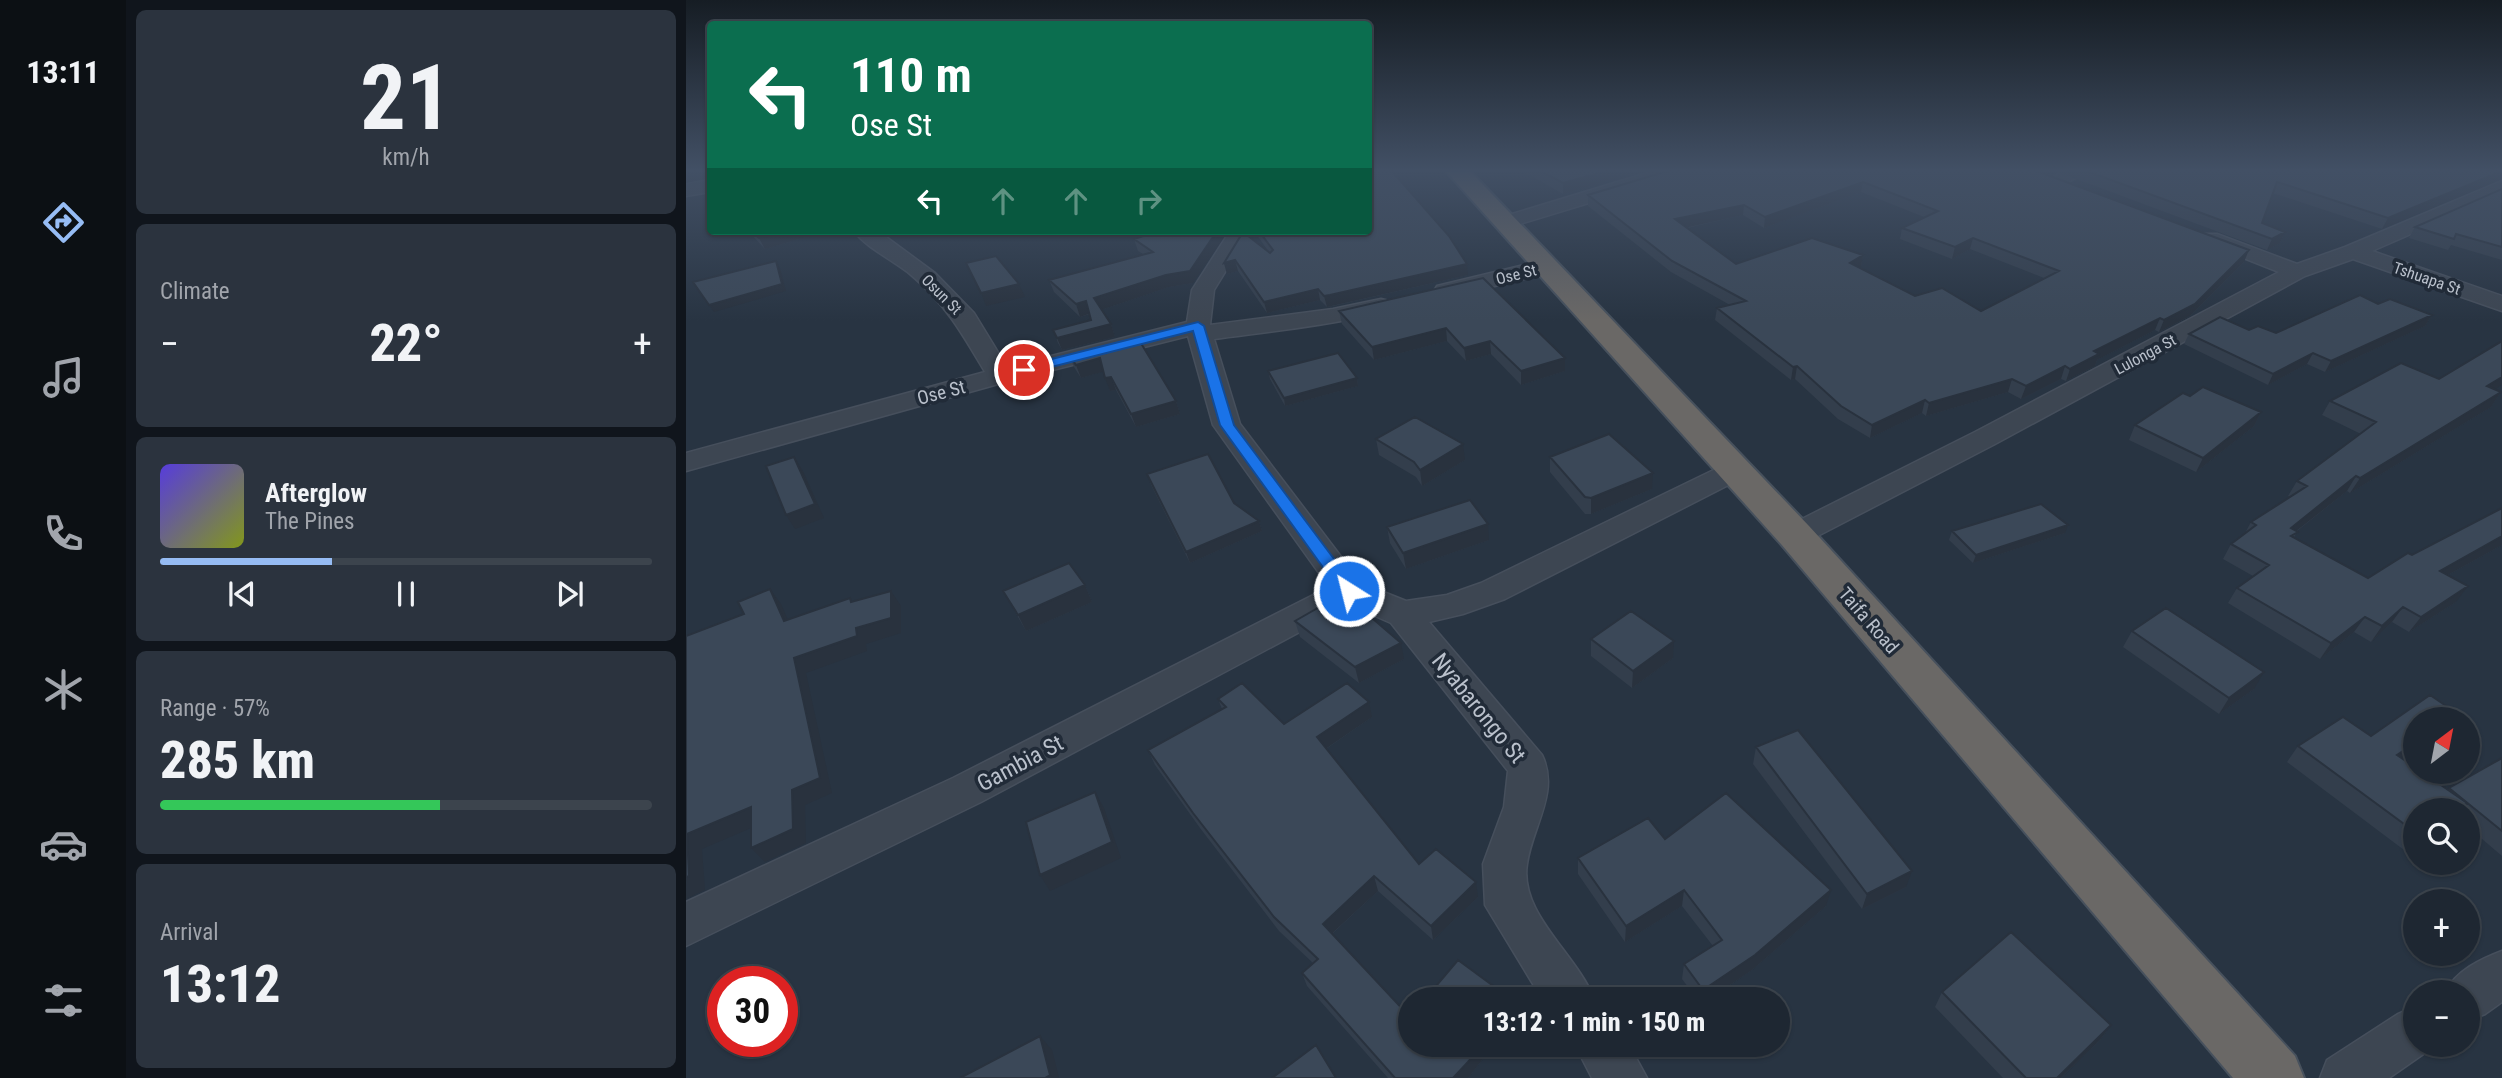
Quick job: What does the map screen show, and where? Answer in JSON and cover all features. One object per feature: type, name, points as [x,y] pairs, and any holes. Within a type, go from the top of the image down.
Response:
[{"type":"highway","name":"Taifa Road","points":[[1506,222],[1795,535],[2273,1078]]},
{"type":"street","points":[[1506,222],[1512,220]]},
{"type":"street","name":"Lulonga St","points":[[1795,535],[1985,438],[2297,271],[2353,252],[2416,220]]},
{"type":"street","points":[[2197,233],[2297,271]]},
{"type":"street","name":"Osun St","points":[[870,235],[898,253],[949,298],[962,313],[1000,376]]},
{"type":"street","points":[[1237,235],[1203,290],[1198,330],[1227,425],[1349,591]]},
{"type":"street","name":"Tshuapa St","points":[[2353,252],[2502,304]]},
{"type":"street","name":"Ose St","points":[[1425,295],[1545,267]]},
{"type":"street","name":"Ose St","points":[[686,462],[1000,376],[1198,330],[1333,316],[1399,302]]},
{"type":"street","points":[[1402,614],[1451,606],[1493,592],[1736,470]]},
{"type":"street","name":"Nyabarongo St","points":[[1349,591],[1402,614],[1528,767],[1525,807],[1505,864],[1507,905],[1562,987]]},
{"type":"street","name":"Gambia St","points":[[686,925],[967,790],[1349,591]]},
{"type":"street","points":[[2480,989],[2502,974]]},
{"type":"street","points":[[2344,1078],[2403,1039]]},
{"type":"street","points":[[1608,1057],[1622,1078]]},
{"type":"building","points":[[1372,220],[1435,220],[1467,264],[1330,295],[1324,296],[1318,289],[1264,302],[1235,260],[1224,263],[1241,235],[1247,235],[1270,253],[1273,250],[1262,235],[1372,235]]},
{"type":"building","points":[[1620,220],[1677,220],[1736,264],[1812,238],[1863,255],[1850,263],[1915,296],[1942,288],[1981,311],[2059,271],[1973,238],[1955,247],[1902,228],[1918,220],[2169,220],[2249,250],[2195,304],[2094,351],[2099,354],[2070,369],[2065,366],[2026,386],[2012,379],[1929,403],[1925,400],[1872,425],[1841,406],[1797,366],[1793,367],[1717,308],[1746,301],[1672,261]]},
{"type":"building","points":[[2221,220],[2263,220],[2262,223],[2285,232],[2272,239]]},
{"type":"building","points":[[2430,220],[2502,220],[2502,247],[2456,234],[2454,239],[2415,227]]},
{"type":"building","points":[[1146,235],[1214,235],[1190,271],[1166,275],[1094,298],[1111,324],[1057,338],[1053,330],[1091,320],[1086,301],[1076,304],[1049,280],[1153,252],[1134,239]]},
{"type":"building","points":[[996,256],[1019,284],[981,293],[966,263]]},
{"type":"building","points":[[776,261],[782,284],[709,305],[693,282]]},
{"type":"building","points":[[1483,278],[1565,358],[1521,371],[1490,341],[1464,348],[1446,328],[1372,347],[1339,311]]},
{"type":"building","points":[[2360,295],[2378,304],[2390,299],[2432,315],[2331,361],[2313,353],[2273,374],[2189,334],[2220,317],[2249,330],[2258,326],[2276,333]]},
{"type":"building","points":[[1139,340],[1176,401],[1131,414],[1111,377],[1105,378],[1100,358],[1076,365],[1069,355]]},
{"type":"building","points":[[2502,341],[2502,377],[2487,386],[2501,392],[2360,478],[2356,476],[2291,528],[2298,532],[2291,536],[2368,578],[2408,553],[2412,555],[2502,508],[2502,536],[2440,571],[2468,586],[2421,617],[2403,607],[2382,626],[2365,617],[2331,643],[2237,588],[2269,565],[2231,544],[2256,525],[2251,522],[2307,486],[2297,481],[2376,422],[2330,401],[2401,363],[2439,379]]},
{"type":"building","points":[[1338,353],[1357,378],[1284,398],[1268,371]]},
{"type":"building","points":[[2203,387],[2261,412],[2203,458],[2135,425],[2183,393],[2190,396]]},
{"type":"building","points":[[1415,417],[1463,444],[1420,470],[1414,462],[1376,439]]},
{"type":"building","points":[[1609,434],[1653,473],[1591,498],[1585,497],[1550,457]]},
{"type":"building","points":[[1208,454],[1234,503],[1259,521],[1186,552],[1147,474]]},
{"type":"building","points":[[794,457],[815,504],[786,515],[766,466]]},
{"type":"building","points":[[1470,500],[1488,524],[1403,553],[1387,527]]},
{"type":"building","points":[[2041,504],[2068,525],[1976,555],[1952,531]]},
{"type":"building","points":[[1069,563],[1085,585],[1018,615],[1003,591]]},
{"type":"building","points":[[770,589],[784,621],[850,598],[851,602],[891,591],[891,618],[856,628],[857,636],[794,658],[820,778],[792,790],[793,829],[751,848],[751,807],[687,834],[689,876],[686,877],[686,636],[744,614],[738,602]]},
{"type":"building","points":[[1323,605],[1358,606],[1401,643],[1355,667],[1295,621]]},
{"type":"building","points":[[2166,608],[2264,672],[2229,698],[2132,631]]},
{"type":"building","points":[[1631,611],[1674,641],[1633,671],[1591,639]]},
{"type":"building","points":[[1242,683],[1284,724],[1347,683],[1369,702],[1317,737],[1419,864],[1436,849],[1476,882],[1431,926],[1374,876],[1323,924],[1398,1004],[1398,1057],[1472,1057],[1453,1078],[1395,1078],[1302,973],[1318,959],[1274,917],[1148,750],[1226,707],[1218,699]]},
{"type":"building","points":[[2430,695],[2448,707],[2413,707]]},
{"type":"building","points":[[2403,714],[2403,751],[2397,755],[2403,759],[2403,784],[2439,784],[2460,798],[2403,798],[2403,823],[2298,746],[2343,717],[2371,736]]},
{"type":"building","points":[[1798,730],[1912,871],[1867,894],[1756,747]]},
{"type":"building","points":[[2502,758],[2502,831],[2480,813],[2480,798],[2461,798],[2449,788],[2456,784],[2480,784],[2480,770]]},
{"type":"building","points":[[1095,792],[1112,842],[1040,875],[1026,822]]},
{"type":"building","points":[[1726,793],[1831,890],[1755,955],[1707,987],[1701,987],[1684,964],[1722,940],[1684,890],[1626,926],[1578,858],[1648,818],[1665,839]]},
{"type":"building","points":[[2011,932],[2111,1025],[2057,1078],[2026,1078],[1942,992]]},
{"type":"building","points":[[1458,960],[1495,987],[1435,987]]},
{"type":"building","points":[[1040,1036],[1050,1075],[1045,1078],[960,1078]]},
{"type":"building","points":[[1316,1045],[1336,1078],[1272,1078]]},
{"type":"route","points":[[1024,370],[1198,326],[1227,425],[1349,591]]}]
